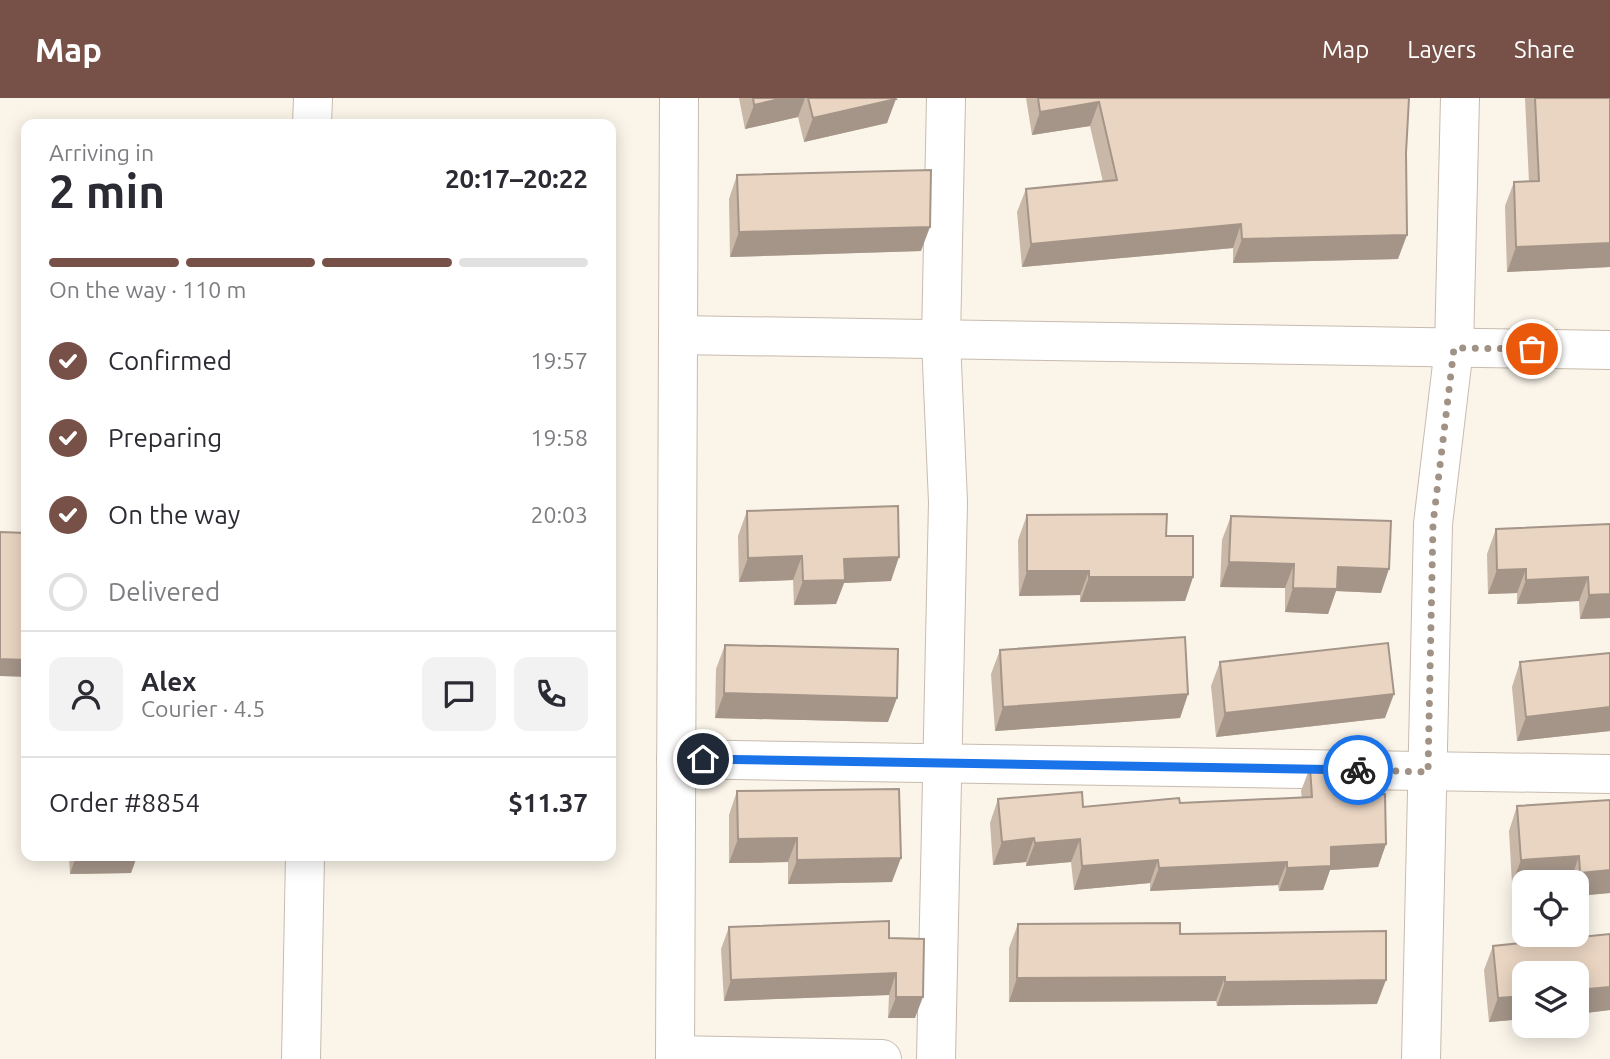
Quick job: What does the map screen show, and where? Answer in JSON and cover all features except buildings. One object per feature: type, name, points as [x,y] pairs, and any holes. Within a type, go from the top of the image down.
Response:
[{"type":"street","points":[[312,119],[313,98]]},
{"type":"street","points":[[679,98],[675,1057],[882,1059]]},
{"type":"street","points":[[936,1059],[948,502],[941,340],[946,98]]},
{"type":"street","points":[[1422,1059],[1433,524],[1454,348],[1460,98]]},
{"type":"street","points":[[678,335],[1610,350]]},
{"type":"street","points":[[676,759],[1610,774]]},
{"type":"street","points":[[301,1059],[305,861]]},
{"type":"way so far","points":[[1358,770],[1428,772],[1433,524],[1454,348],[1532,349]]},
{"type":"route","points":[[703,759],[1358,770]]}]
